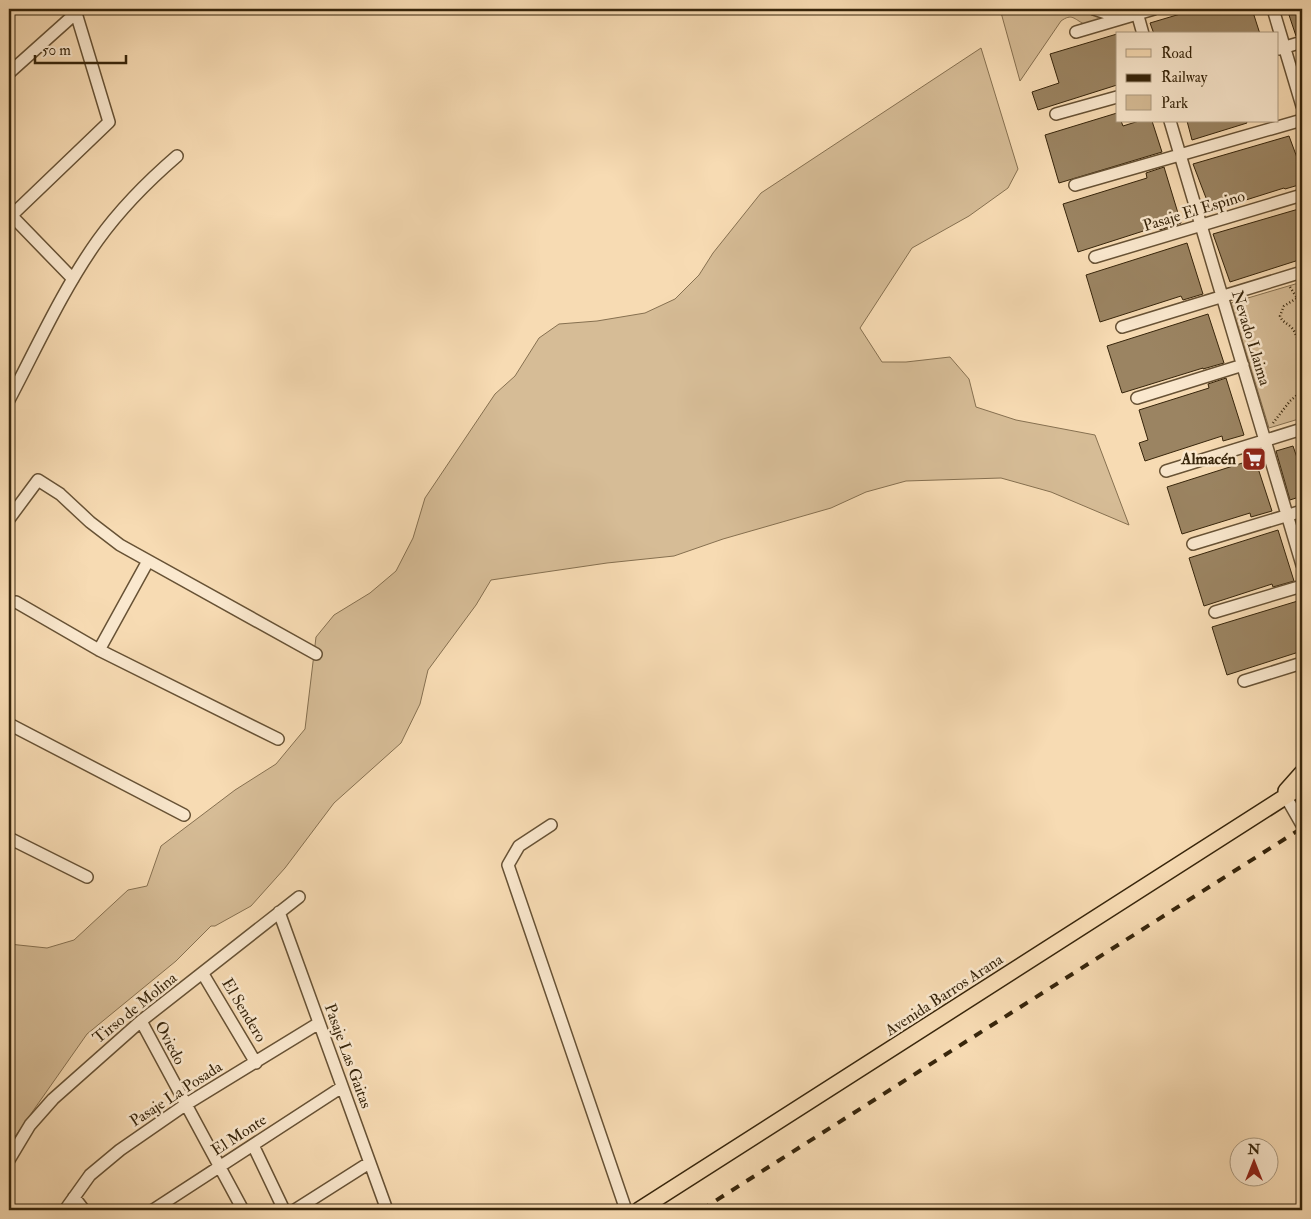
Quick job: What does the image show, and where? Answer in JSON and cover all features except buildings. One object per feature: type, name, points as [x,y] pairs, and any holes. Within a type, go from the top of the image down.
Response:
[{"type":"main road","name":"Avenida Barros Arana","points":[[1267,809],[1302,773]]},
{"type":"main road","name":"Avenida Barros Arana","points":[[639,1210],[1302,786]]},
{"type":"street","points":[[1094,9],[1115,15],[1154,9]]},
{"type":"street","points":[[1273,9],[1278,32]]},
{"type":"street","points":[[1076,32],[1135,12]]},
{"type":"street","points":[[1135,12],[1142,32]]},
{"type":"street","points":[[9,73],[76,13],[109,122],[10,214],[74,279]]},
{"type":"street","points":[[1278,33],[1281,48],[1302,106]]},
{"type":"street","points":[[1281,48],[1302,42]]},
{"type":"street","points":[[1056,114],[1116,96]]},
{"type":"street","points":[[1075,185],[1302,120]]},
{"type":"street","name":"Nevado Llaima","points":[[1170,122],[1302,565]]},
{"type":"street","points":[[9,400],[74,279],[98,241],[122,209],[177,156]]},
{"type":"street","name":"Pasaje El Espino","points":[[1095,257],[1302,195]]},
{"type":"street","points":[[1122,327],[1302,272]]},
{"type":"street","points":[[1137,398],[1243,365]]},
{"type":"street","points":[[1166,471],[1302,430]]},
{"type":"street","points":[[9,519],[38,480],[60,494],[105,534],[148,562],[316,654]]},
{"type":"street","points":[[1193,544],[1302,511]]},
{"type":"street","points":[[99,650],[148,562]]},
{"type":"street","points":[[1215,612],[1302,586]]},
{"type":"street","points":[[16,602],[99,650],[278,739]]},
{"type":"street","points":[[1244,681],[1302,663]]},
{"type":"street","points":[[9,724],[184,815]]},
{"type":"street","points":[[1286,797],[1302,825]]},
{"type":"street","points":[[551,825],[519,846],[508,865],[626,1210]]},
{"type":"street","points":[[9,838],[87,877]]},
{"type":"street","name":"Tirso de Molina","points":[[9,1160],[30,1125],[53,1099],[141,1021],[299,897]]},
{"type":"street","name":"Pasaje Las Gaitas","points":[[279,912],[386,1210]]},
{"type":"street","name":"El Sendero","points":[[203,974],[256,1063]]},
{"type":"street","name":"Oviedo","points":[[141,1021],[243,1210]]},
{"type":"street","name":"Pasaje La Posada","points":[[65,1210],[90,1175],[120,1150],[185,1105],[320,1023]]},
{"type":"street","name":"El Monte","points":[[153,1210],[342,1087]]},
{"type":"street","points":[[252,1146],[284,1210]]},
{"type":"street","points":[[295,1210],[369,1163]]},
{"type":"street","points":[[74,1197],[84,1210]]},
{"type":"path","points":[[1283,278],[1297,298],[1284,306],[1280,316],[1281,320],[1292,328],[1302,344]]},
{"type":"path","points":[[1265,441],[1269,428],[1296,395],[1302,391]]},
{"type":"green space","points":[[1000,9],[1067,9],[1106,18],[1084,24],[1070,17],[1061,21],[1020,81]]},
{"type":"green space","points":[[981,48],[1018,169],[1008,188],[969,216],[912,248],[860,328],[882,362],[906,362],[950,357],[969,379],[976,407],[1016,420],[1095,435],[1129,525],[1051,492],[1001,478],[906,481],[866,492],[831,508],[723,539],[674,556],[607,563],[491,580],[476,605],[428,670],[420,704],[401,743],[334,803],[285,868],[251,906],[215,926],[211,926],[176,961],[87,1034],[9,1145],[9,944],[47,948],[74,940],[128,890],[147,886],[161,846],[235,790],[276,764],[305,729],[316,637],[334,615],[370,593],[396,571],[413,538],[425,498],[495,394],[515,376],[539,338],[559,324],[597,321],[645,313],[675,299],[699,275],[713,253],[761,193]]},
{"type":"green space","points":[[1302,282],[1302,418],[1269,428],[1231,303]]},
{"type":"railway","points":[[701,1210],[1302,828]]},
{"type":"place","name":"Almacén","points":[[1254,459]]}]
